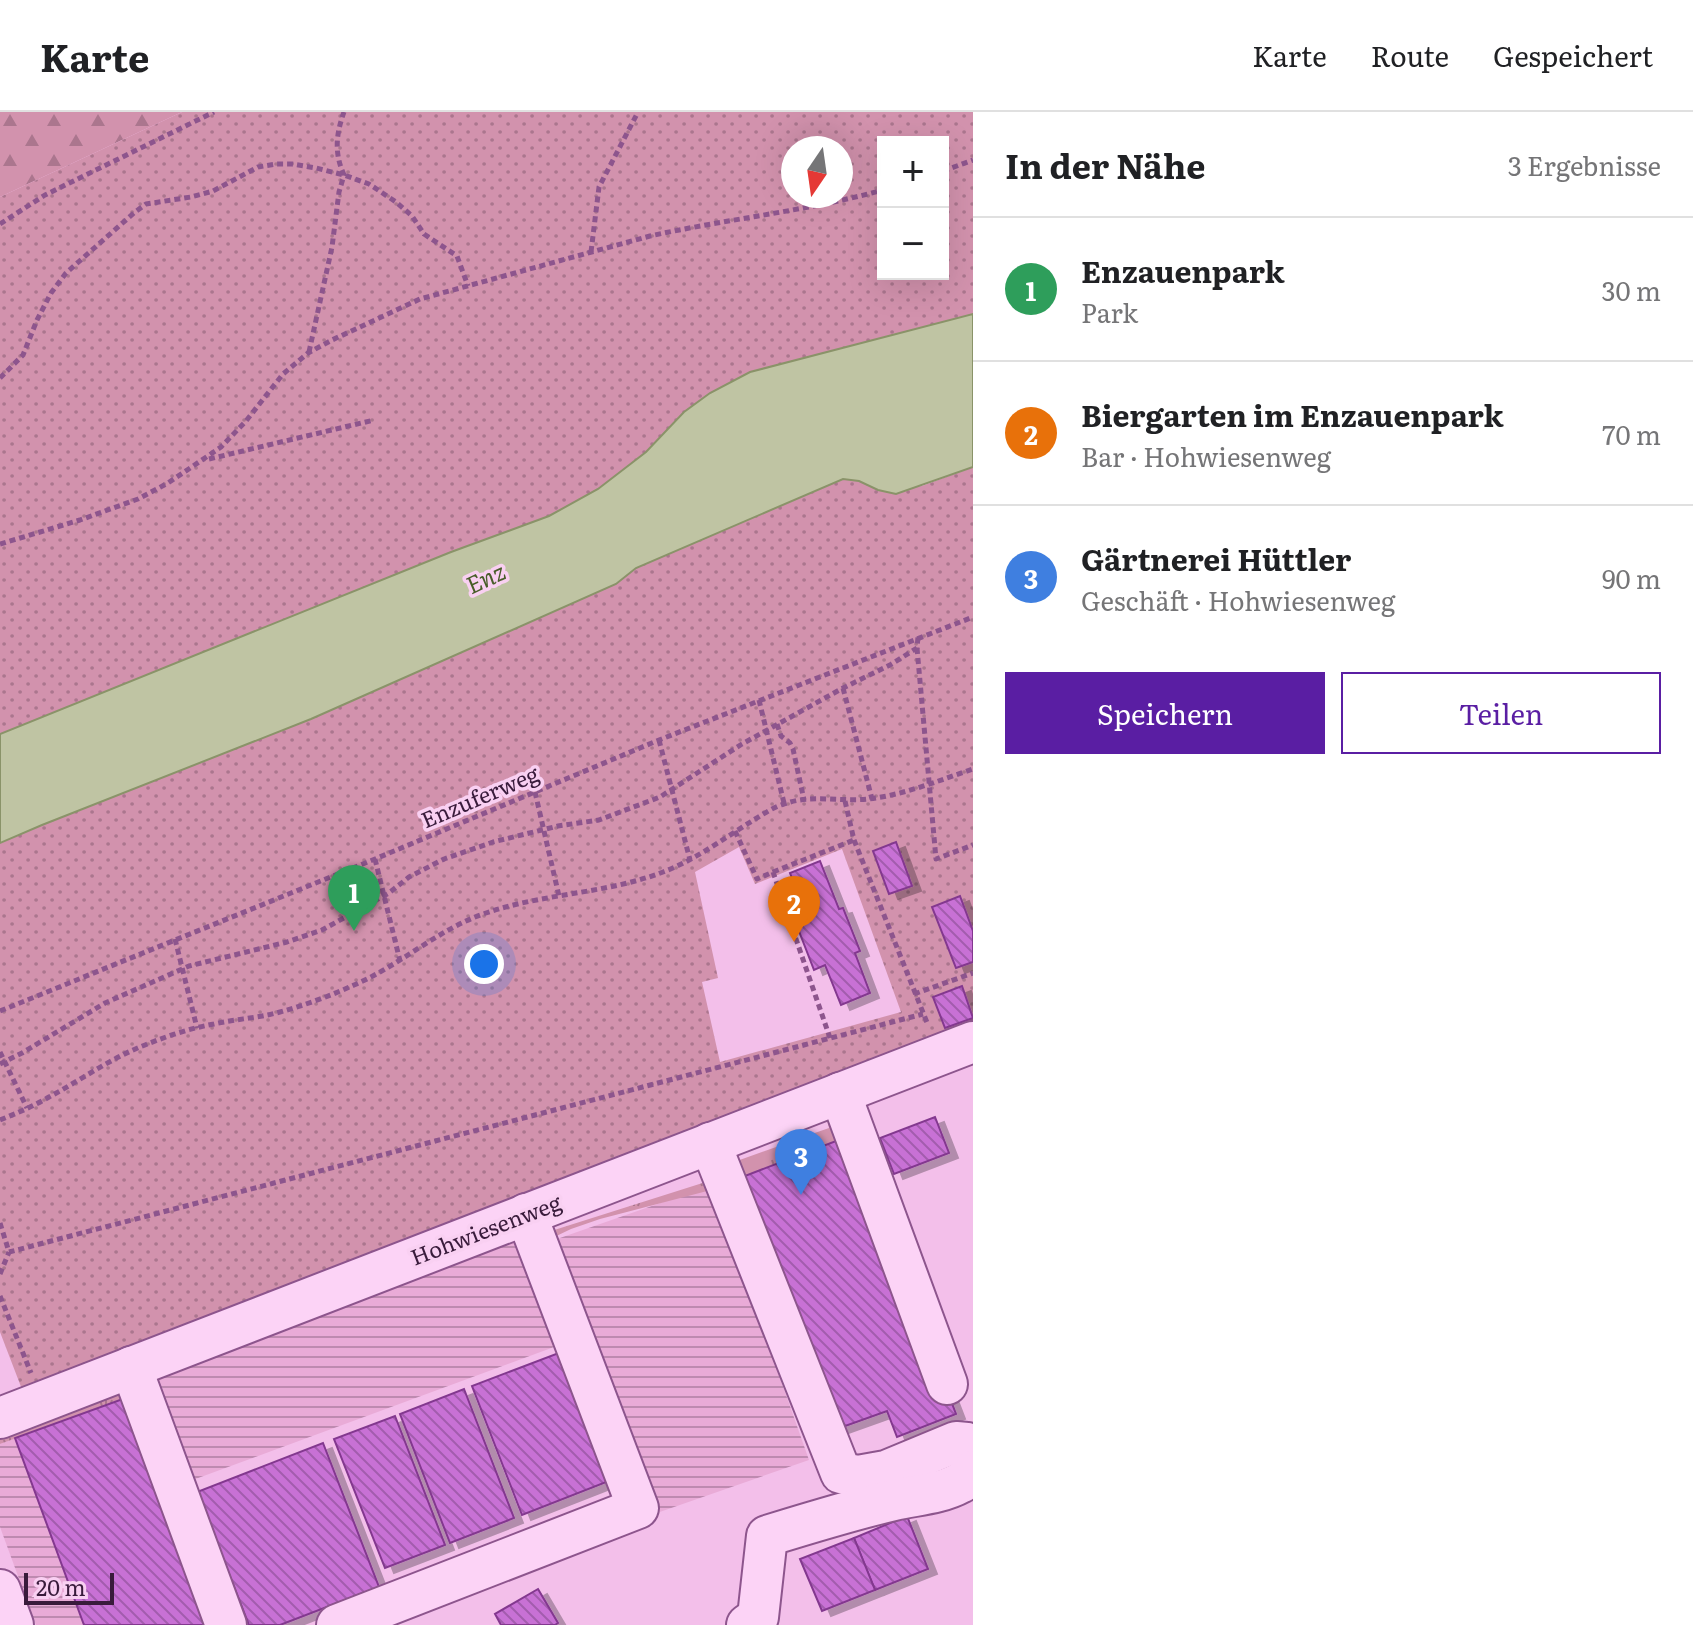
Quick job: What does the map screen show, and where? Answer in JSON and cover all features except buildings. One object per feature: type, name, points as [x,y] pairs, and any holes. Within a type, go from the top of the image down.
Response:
[{"type":"street","name":"Hohwiesenweg","points":[[0,1418],[940,1056]]},
{"type":"street","points":[[840,1093],[947,1384]]},
{"type":"street","points":[[710,1143],[841,1473],[858,1476],[886,1471],[956,1442],[967,1443],[973,1450]]},
{"type":"street","points":[[337,1625],[418,1610],[638,1508],[526,1214]]},
{"type":"street","points":[[131,1367],[226,1625]]},
{"type":"street","points":[[747,1625],[758,1617],[767,1536],[835,1515],[944,1489],[959,1484],[973,1471]]},
{"type":"street","points":[[0,1590],[13,1625]]},
{"type":"path","points":[[0,224],[45,195],[214,112]]},
{"type":"path","points":[[308,353],[332,247],[344,175],[337,150],[344,112]]},
{"type":"path","points":[[591,252],[599,187],[638,112]]},
{"type":"path","points":[[949,169],[973,160]]},
{"type":"path","points":[[0,378],[23,355],[51,293],[66,273],[135,212],[146,204],[213,191],[258,167],[292,164],[344,175],[369,184],[412,216],[424,234],[457,256],[468,286]]},
{"type":"path","points":[[0,544],[138,499],[168,483],[204,461],[236,433],[283,374],[308,353],[420,299],[687,228],[877,191]]},
{"type":"path","points":[[204,461],[374,420]]},
{"type":"path","name":"Enzuferweg","points":[[0,1011],[659,740],[973,617]]},
{"type":"path","points":[[918,637],[936,859],[973,845]]},
{"type":"path","points":[[3,1063],[105,1003],[182,969],[306,936],[337,922],[444,859],[493,842],[558,826],[599,820],[660,797],[766,730],[917,648]]},
{"type":"path","points":[[843,688],[872,799]]},
{"type":"path","points":[[759,700],[784,803]]},
{"type":"path","points":[[777,724],[781,736],[793,749],[804,800]]},
{"type":"path","points":[[659,740],[690,860]]},
{"type":"path","points":[[0,1120],[48,1098],[143,1045],[197,1028],[305,1005],[356,985],[466,920],[506,907],[640,881],[690,860],[784,803],[872,799],[973,769]]},
{"type":"path","points":[[535,792],[559,896]]},
{"type":"path","points":[[845,801],[854,840],[940,1056]]},
{"type":"path","points":[[735,831],[757,879],[854,840]]},
{"type":"path","points":[[375,859],[400,961]]},
{"type":"path","points":[[773,872],[830,1038]]},
{"type":"path","points":[[175,939],[197,1028]]},
{"type":"path","points":[[914,994],[973,973]]},
{"type":"path","points":[[9,1252],[923,1014]]},
{"type":"path","points":[[0,1052],[27,1108]]},
{"type":"path","points":[[0,1223],[9,1252],[0,1274]]},
{"type":"path","points":[[0,1296],[42,1401]]},
{"type":"shaded area","points":[[712,1185],[809,1460],[654,1514],[557,1239]]},
{"type":"shaded area","points":[[526,1238],[565,1343],[190,1481],[151,1377]]},
{"type":"shaded area","points":[[15,1438],[84,1625],[36,1625],[0,1527],[0,1444]]},
{"type":"green space","points":[[0,112],[182,112],[0,197]]},
{"type":"green space","points":[[182,112],[973,112],[973,314],[750,372],[684,412],[646,452],[598,489],[549,516],[451,552],[0,734],[0,197]]},
{"type":"green space","points":[[973,467],[973,1028],[23,1392],[0,1332],[0,843],[616,584],[636,568],[844,479],[859,481],[878,490],[922,486]],"holes":[[[739,847],[755,884],[842,849],[901,1012],[720,1062],[702,982],[718,978],[695,872]]]},
{"type":"green space","points":[[838,1116],[849,1136],[792,1158],[786,1143],[829,1128],[827,1120]]},
{"type":"green space","points":[[779,1146],[785,1160],[733,1181],[734,1162]]},
{"type":"green space","points":[[712,1180],[711,1190],[600,1219],[548,1240],[548,1232]]},
{"type":"green space","points":[[118,1376],[131,1396],[0,1444],[0,1424]]},
{"type":"water","name":"Enz","points":[[973,314],[973,467],[896,494],[859,481],[843,479],[636,568],[616,584],[311,719],[0,843],[0,734],[451,552],[549,516],[598,489],[646,452],[684,412],[710,393],[750,372]]},
{"type":"place","name":"Enzauenpark","points":[[354,931]]},
{"type":"place","name":"Biergarten im Enzauenpark","points":[[794,942]]},
{"type":"place","name":"Gärtnerei Hüttler","points":[[801,1195]]}]
